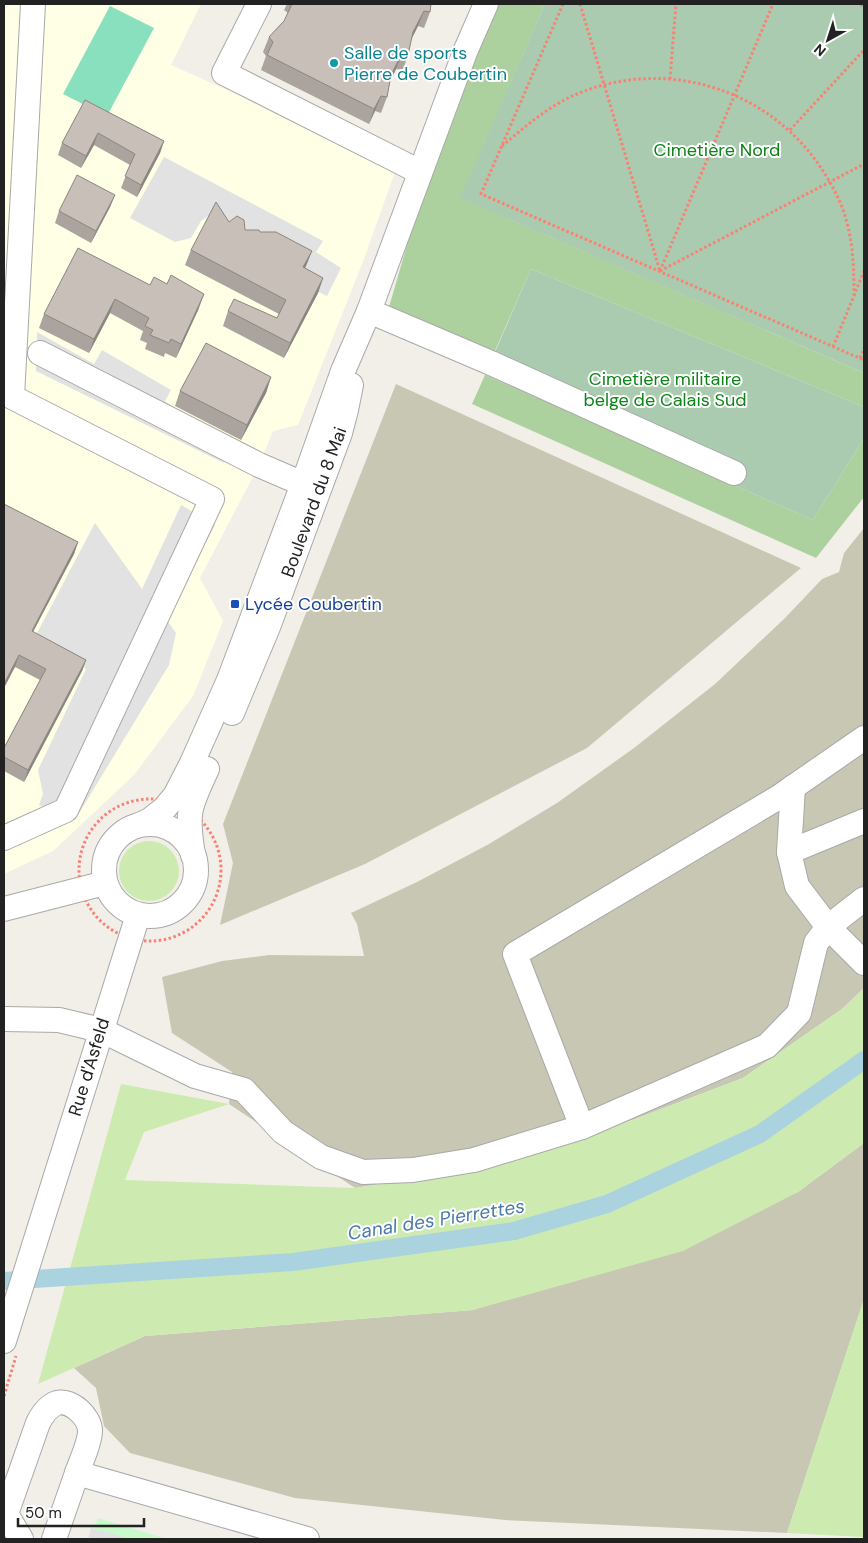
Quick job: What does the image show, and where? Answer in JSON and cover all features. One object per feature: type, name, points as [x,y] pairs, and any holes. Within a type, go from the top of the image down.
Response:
[{"type":"street","points":[[4,838],[66,810],[212,499],[12,397],[33,4]]},
{"type":"street","points":[[259,4],[224,73],[420,172]]},
{"type":"street","name":"Boulevard du 8 Mai","points":[[465,52],[475,4]]},
{"type":"street","name":"Boulevard du 8 Mai","points":[[193,856],[190,835],[180,807],[194,797],[255,660],[311,487],[344,420],[354,366],[368,311],[465,52],[486,4]]},
{"type":"street","points":[[4,208],[23,170]]},
{"type":"street","points":[[368,311],[491,363],[734,473]]},
{"type":"street","points":[[40,353],[259,465],[311,487]]},
{"type":"street","points":[[582,1126],[515,954],[793,787],[864,738]]},
{"type":"street","points":[[793,787],[789,852],[797,886],[828,927],[864,963]]},
{"type":"street","points":[[139,825],[157,825],[174,831],[188,844],[193,856],[196,868],[195,880],[190,892],[183,902],[174,909],[162,914],[138,915],[117,903],[105,883],[104,864],[110,847],[122,833],[158,814],[180,807]]},
{"type":"street","points":[[789,852],[864,820]]},
{"type":"street","points":[[4,909],[105,883]]},
{"type":"street","points":[[4,1020],[38,1018],[59,1020],[101,1030],[195,1076],[244,1090],[283,1132],[321,1157],[363,1172],[413,1170],[474,1160],[582,1126],[766,1046],[799,1013],[816,943],[828,927],[864,899]]},
{"type":"street","name":"Rue d'Asfeld","points":[[11,1345],[42,1220],[138,915]]},
{"type":"street","points":[[21,1539],[6,1514],[38,1423],[45,1411],[60,1402],[71,1406],[82,1414],[88,1425],[89,1436],[54,1539]]},
{"type":"street","points":[[77,1473],[307,1539]]},
{"type":"path","points":[[563,4],[481,194],[862,359],[864,349]]},
{"type":"path","points":[[580,4],[660,272]]},
{"type":"path","points":[[670,79],[676,4]]},
{"type":"path","points":[[660,272],[773,4]]},
{"type":"path","points":[[861,4],[864,8]]},
{"type":"path","points":[[790,130],[864,50]]},
{"type":"path","points":[[501,147],[549,109],[576,94],[605,84],[648,78],[670,79],[692,82],[734,94],[764,110],[790,130],[812,154],[830,182],[848,227],[854,255],[854,294]]},
{"type":"path","points":[[660,272],[864,164]]},
{"type":"path","points":[[833,347],[864,271]]},
{"type":"path","points":[[145,800],[180,807],[200,821],[209,832],[216,846],[220,860],[219,883],[212,904],[193,927],[166,939],[152,942],[121,935],[107,927],[96,917],[87,904],[81,889],[79,873],[84,843],[102,817],[115,808],[130,802],[145,800]]},
{"type":"path","points":[[4,1396],[11,1345]]},
{"type":"shaded area","points":[[4,4],[201,4],[171,65],[397,166],[364,259],[298,425],[273,431],[259,465],[200,578],[223,621],[193,696],[134,775],[53,851],[4,874]]},
{"type":"shaded area","points":[[164,157],[323,241],[316,252],[341,268],[327,296],[298,282],[211,214],[201,221],[191,238],[175,242],[130,218]]},
{"type":"shaded area","points":[[37,332],[94,364],[102,350],[171,390],[165,401],[174,408],[236,441],[224,463],[36,371]]},
{"type":"shaded area","points":[[396,384],[801,568],[587,748],[365,864],[220,925],[233,863],[223,824]]},
{"type":"shaded area","points":[[181,505],[215,525],[166,619],[176,633],[169,665],[75,820],[39,805],[43,794],[38,770],[86,669],[35,637],[95,523],[142,589]]},
{"type":"shaded area","points":[[864,528],[864,988],[842,1009],[743,1078],[635,1119],[495,1166],[355,1188],[229,1104],[232,1072],[172,1033],[162,977],[222,961],[269,955],[364,956],[357,924],[351,913],[417,882],[489,844],[557,803],[634,748],[715,684],[785,618],[822,579],[839,572],[844,553]]},
{"type":"shaded area","points":[[864,1143],[864,1299],[787,1533],[505,1520],[295,1498],[130,1453],[104,1426],[96,1388],[74,1368],[145,1336],[473,1310],[798,1192]]},
{"type":"shaded area","points":[[91,1528],[131,1539],[88,1539]]},
{"type":"green space","points":[[497,4],[545,4],[461,198],[864,373],[864,407],[531,269],[494,353],[389,307],[416,214]]},
{"type":"green space","name":"Cimetière Nord","points":[[545,4],[864,4],[864,373],[460,198]]},
{"type":"green space","points":[[110,6],[154,28],[107,116],[63,94]]},
{"type":"green space","name":"Cimetière militaire belge de Calais Sud","points":[[531,269],[864,407],[864,438],[813,520],[485,375]]},
{"type":"green space","points":[[485,375],[813,520],[864,438],[864,497],[816,558],[472,404]]},
{"type":"green space","points":[[149,841],[166,846],[174,854],[179,871],[174,888],[166,896],[149,901],[132,896],[124,888],[119,871],[124,854],[132,846]]},
{"type":"green space","points":[[864,988],[864,1143],[798,1192],[683,1251],[473,1310],[145,1336],[38,1384],[121,1084],[229,1104],[144,1132],[125,1180],[355,1188],[495,1166],[635,1119],[743,1078],[842,1009]]},
{"type":"green space","points":[[864,1299],[864,1537],[787,1533]]},
{"type":"green space","points":[[98,1518],[167,1539],[90,1539]]},
{"type":"building","name":"Salle de sports Pierre de Coubertin","points":[[292,4],[431,4],[430,12],[424,11],[413,32],[408,55],[402,53],[391,75],[387,97],[381,96],[374,109],[267,55],[273,42],[269,37],[284,21]]},
{"type":"building","points":[[85,100],[164,141],[141,185],[125,176],[135,154],[98,133],[86,156],[62,143]]},
{"type":"building","points":[[77,175],[115,195],[96,231],[59,211]]},
{"type":"building","points":[[216,202],[229,222],[237,216],[244,220],[245,230],[276,232],[312,251],[303,267],[323,278],[290,343],[228,311],[234,299],[277,318],[286,300],[191,250]]},
{"type":"building","points":[[78,248],[150,285],[154,277],[167,284],[171,275],[204,294],[181,344],[171,339],[169,343],[150,335],[153,330],[145,326],[149,318],[115,299],[94,339],[44,314]]},
{"type":"building","points":[[206,343],[271,377],[247,425],[180,391]]},
{"type":"building","points":[[4,504],[78,542],[32,631],[86,660],[28,770],[4,757],[4,748],[46,669],[19,655],[4,684]]},
{"type":"waterway","name":"Canal des Pierrettes","points":[[4,1281],[293,1262],[514,1231],[607,1204],[760,1134],[864,1060]]},
{"type":"place","name":"Salle de sports Pierre de Coubertin","points":[[334,63]]},
{"type":"place","name":"Lycée Coubertin","points":[[235,604]]}]
